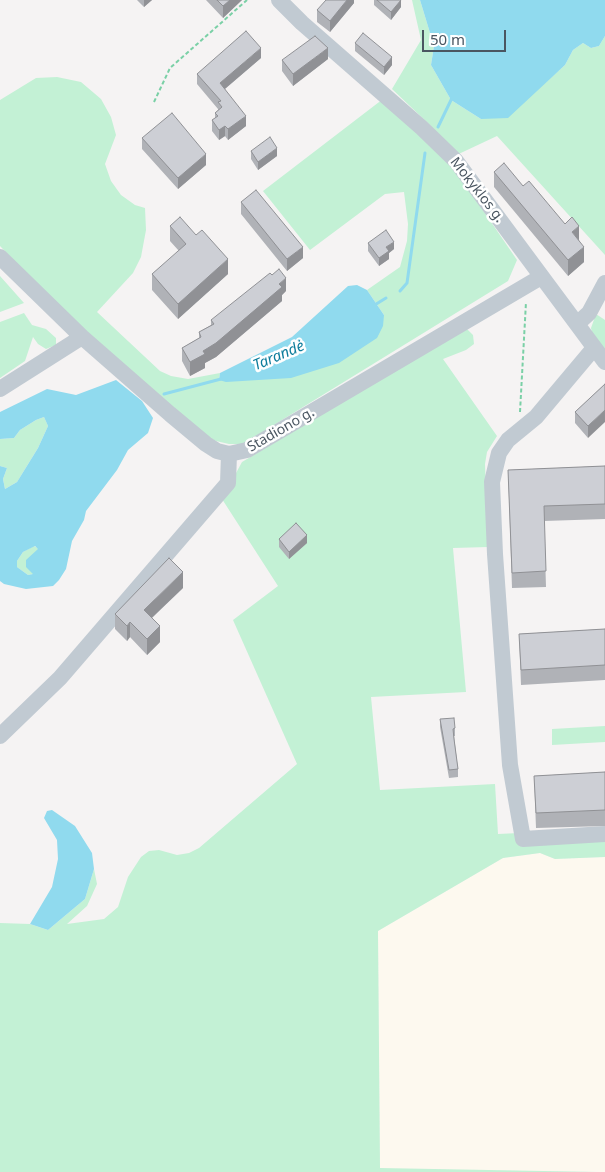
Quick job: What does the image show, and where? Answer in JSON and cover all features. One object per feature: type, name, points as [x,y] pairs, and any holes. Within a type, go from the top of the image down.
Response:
[{"type":"street","name":"Mokyklos g.","points":[[279,0],[302,23],[422,128],[456,161],[534,281],[577,324],[605,362]]},
{"type":"street","name":"Stadiono g.","points":[[0,257],[82,337],[206,444],[217,451],[229,454],[247,450],[534,281]]},
{"type":"street","points":[[577,324],[589,313],[605,283]]},
{"type":"street","points":[[0,389],[82,337]]},
{"type":"street","points":[[594,348],[536,417],[519,430],[499,453],[492,482],[509,760],[523,839],[605,834]]},
{"type":"street","points":[[0,736],[60,678],[228,483],[229,454]]},
{"type":"path","points":[[154,102],[170,68],[247,0]]},
{"type":"path","points":[[519,430],[534,281]]},
{"type":"shaded area","points":[[540,853],[555,859],[605,857],[605,1172],[380,1169],[378,931],[503,858]]},
{"type":"green space","points":[[412,0],[420,0],[434,46],[431,65],[451,100],[481,119],[546,82],[565,65],[573,50],[583,43],[591,48],[599,46],[605,36],[605,255],[497,136],[448,159],[517,260],[508,281],[243,444],[229,444],[216,441],[204,435],[72,321],[0,246],[0,100],[36,78],[57,77],[81,82],[101,99],[111,117],[116,135],[105,164],[111,181],[121,195],[135,205],[145,208],[146,230],[141,257],[133,273],[97,312],[160,371],[171,376],[188,379],[220,373],[219,380],[384,315],[367,290],[400,267],[407,241],[408,224],[404,192],[385,194],[310,250],[263,191],[383,99],[432,127],[392,89],[421,40]]},
{"type":"green space","points":[[0,276],[24,303],[0,312]]},
{"type":"green space","points":[[24,313],[32,325],[46,329],[56,338],[56,345],[46,349],[38,344],[33,337],[25,361],[0,378],[0,322]]},
{"type":"green space","points":[[596,314],[605,320],[605,353],[593,337],[591,328]]},
{"type":"green space","points":[[466,328],[473,335],[474,344],[466,350],[443,359],[497,436],[487,452],[485,464],[488,547],[453,548],[466,692],[371,697],[380,790],[495,784],[498,834],[605,829],[605,857],[555,859],[540,853],[503,858],[378,931],[380,1168],[598,1172],[0,1172],[0,923],[30,924],[48,930],[85,899],[94,869],[97,884],[87,906],[67,924],[104,919],[118,907],[128,877],[141,857],[149,851],[159,850],[177,855],[189,853],[199,848],[297,764],[233,620],[278,586],[222,499],[242,462]]},
{"type":"green space","points":[[44,417],[48,426],[38,448],[17,482],[5,489],[3,479],[7,468],[0,466],[0,439],[14,438],[20,430]]},
{"type":"green space","points":[[34,546],[39,549],[33,574],[28,575],[17,567],[17,561],[23,552]]},
{"type":"green space","points":[[605,726],[605,742],[552,745],[552,729]]},
{"type":"water","points":[[420,0],[605,0],[605,36],[599,46],[591,48],[583,43],[573,50],[565,65],[508,118],[481,119],[451,100],[431,65],[434,46]]},
{"type":"water","points":[[357,285],[367,290],[384,315],[383,326],[377,338],[339,363],[291,378],[226,382],[219,380],[220,373],[292,337],[348,286]]},
{"type":"water","points":[[116,380],[142,401],[153,418],[148,433],[128,450],[117,470],[86,511],[84,520],[72,541],[66,569],[59,580],[53,586],[26,589],[4,584],[0,581],[0,466],[7,468],[3,479],[5,489],[17,482],[38,448],[48,426],[44,417],[20,430],[14,438],[0,439],[0,412],[47,389],[76,395]],"holes":[[[35,546],[38,549],[26,560],[26,567],[33,574],[28,575],[17,567],[17,561],[23,552]]]},
{"type":"water","points":[[52,810],[75,826],[92,853],[94,869],[85,899],[48,930],[30,924],[52,887],[58,859],[57,840],[44,818],[47,811]]},
{"type":"building","points":[[217,0],[230,0],[223,6]]},
{"type":"building","points":[[326,0],[347,0],[330,21],[317,10]]},
{"type":"building","points":[[377,0],[401,0],[391,12]]},
{"type":"building","points":[[246,31],[261,48],[220,83],[246,116],[228,129],[225,126],[219,130],[212,120],[218,116],[215,113],[222,107],[218,102],[221,101],[197,74]]},
{"type":"building","points":[[363,33],[392,57],[384,67],[355,43]]},
{"type":"building","points":[[315,36],[328,48],[293,74],[282,60]]},
{"type":"building","points":[[172,113],[206,154],[178,178],[142,138]]},
{"type":"building","points":[[270,137],[277,148],[258,162],[251,151]]},
{"type":"building","points":[[504,163],[523,186],[529,181],[565,224],[572,217],[579,226],[572,232],[584,247],[568,260],[494,172]]},
{"type":"building","points":[[256,190],[303,247],[287,259],[241,202]]},
{"type":"building","points":[[180,217],[196,235],[202,230],[228,259],[178,304],[152,274],[186,244],[170,226]]},
{"type":"building","points":[[386,230],[394,242],[386,247],[389,251],[379,258],[368,243]]},
{"type":"building","points":[[279,269],[286,278],[279,284],[282,287],[216,343],[203,351],[205,354],[190,362],[182,348],[201,337],[199,332],[214,324],[211,320],[270,273],[272,275]]},
{"type":"building","points":[[605,384],[605,410],[588,426],[575,412]]},
{"type":"building","points":[[605,466],[605,504],[544,506],[546,571],[512,573],[508,470]]},
{"type":"building","points":[[296,523],[307,535],[289,552],[279,539]]},
{"type":"building","points":[[169,558],[183,572],[144,610],[160,626],[147,639],[130,622],[127,626],[115,614]]},
{"type":"building","points":[[605,629],[605,665],[521,670],[519,634]]},
{"type":"building","points":[[454,718],[455,728],[453,729],[458,769],[449,770],[440,719]]},
{"type":"building","points":[[605,772],[605,810],[536,813],[534,776]]},
{"type":"waterway","name":"Tarandė","points":[[438,127],[452,98]]},
{"type":"waterway","name":"Tarandė","points":[[400,291],[407,283],[425,153]]},
{"type":"waterway","name":"Tarandė","points":[[373,306],[386,298]]},
{"type":"waterway","name":"Tarandė","points":[[164,394],[221,379]]}]
